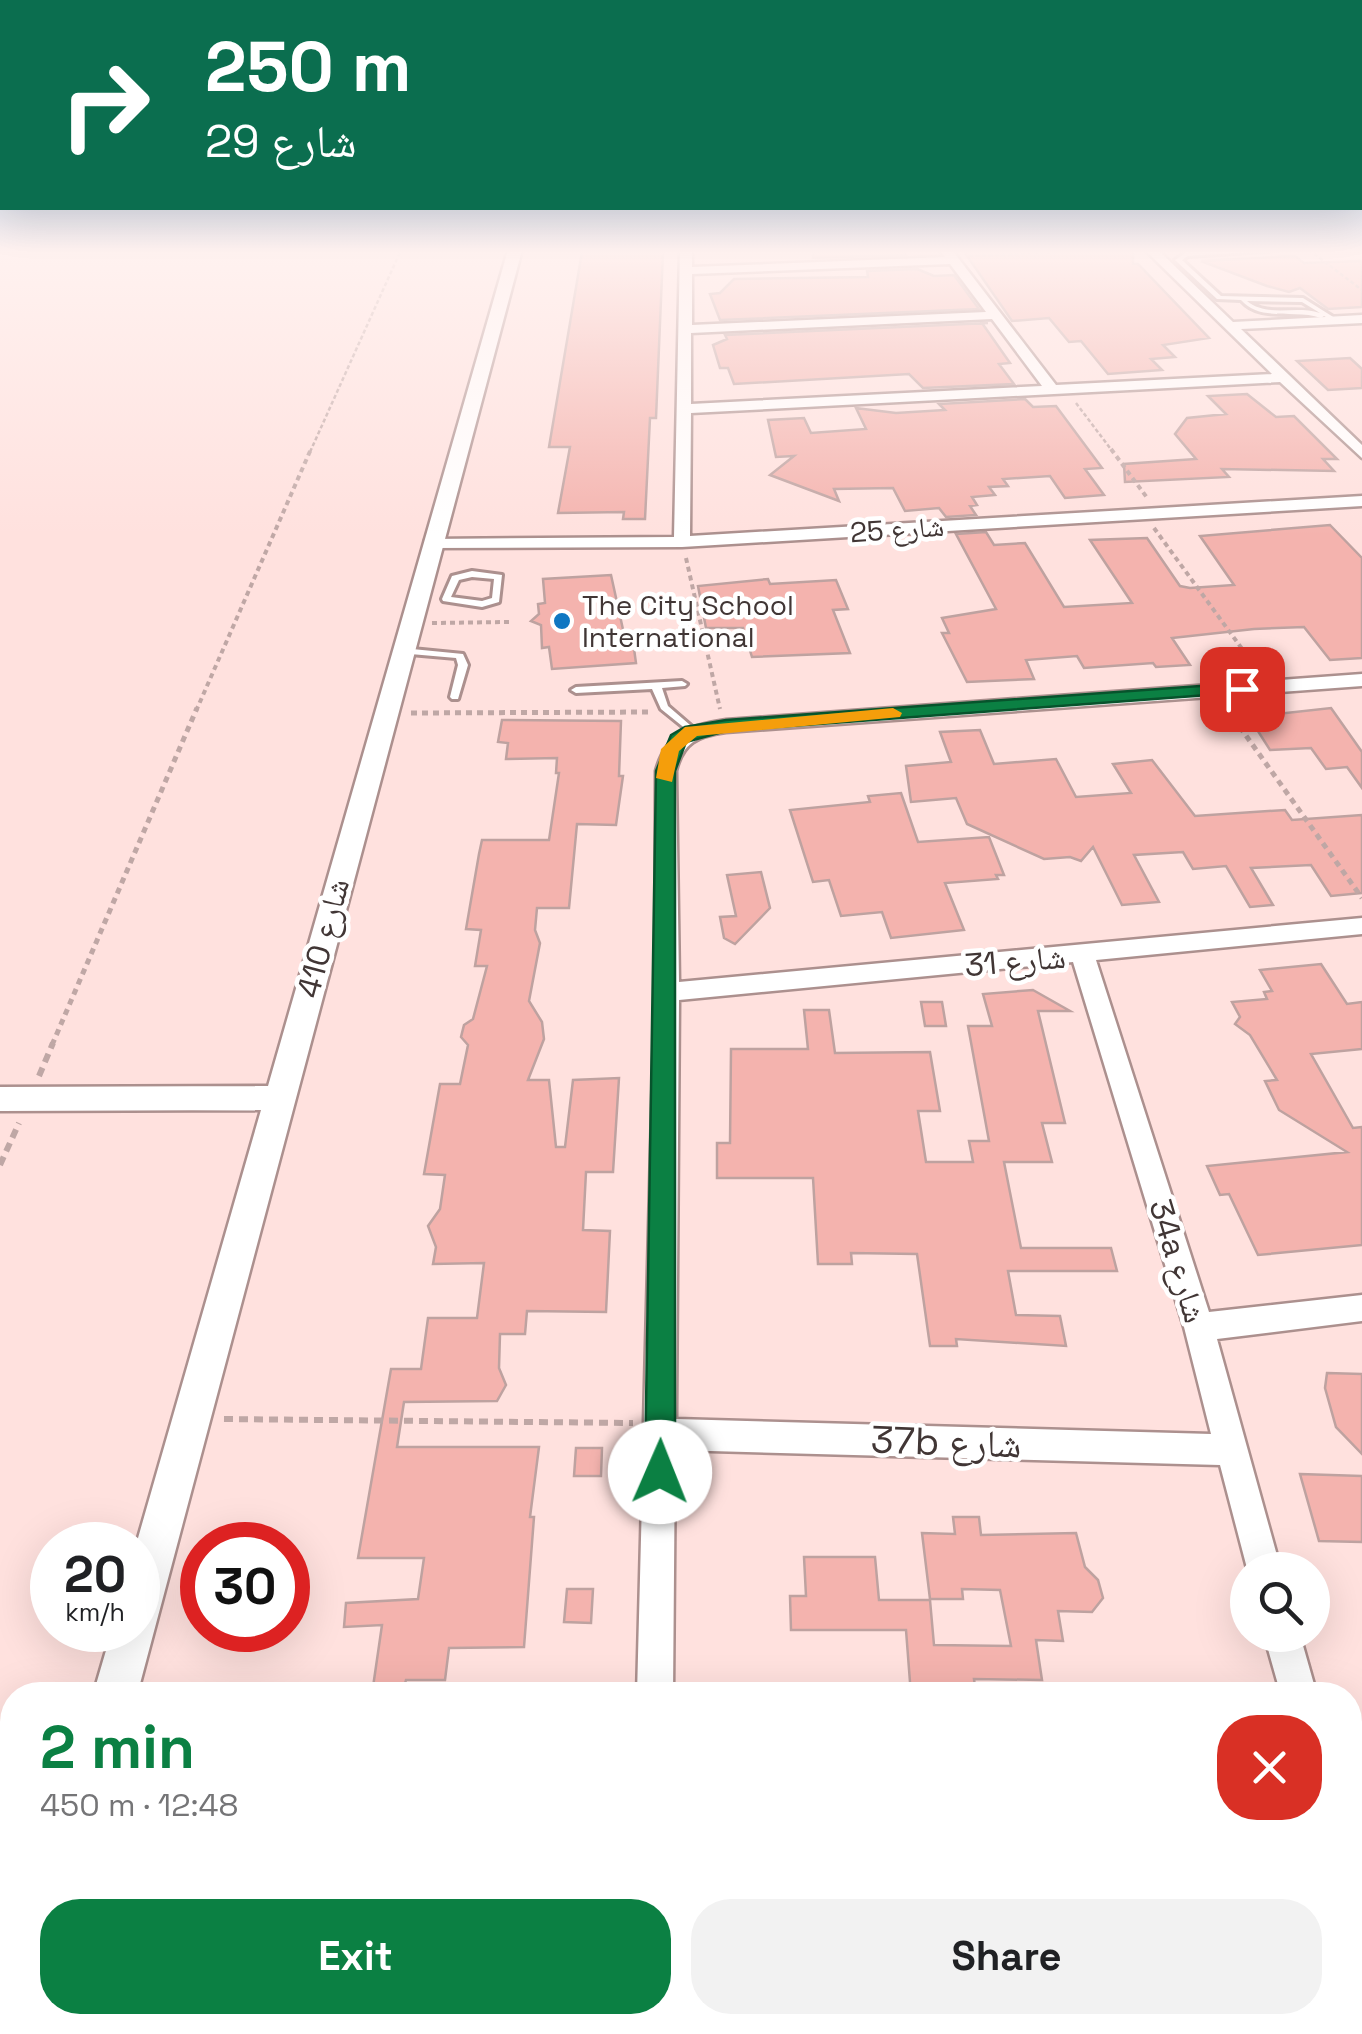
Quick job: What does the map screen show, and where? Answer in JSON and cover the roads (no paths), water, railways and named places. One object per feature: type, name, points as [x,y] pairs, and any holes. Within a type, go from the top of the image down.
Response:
[{"type":"street","name":"شارع 410","points":[[160,1532],[487,345]]},
{"type":"street","points":[[682,542],[684,345]]},
{"type":"street","points":[[1021,345],[1059,390]]},
{"type":"street","points":[[1249,345],[1362,453]]},
{"type":"street","points":[[684,409],[1283,378]]},
{"type":"street","name":"شارع 25","points":[[431,544],[682,542],[1362,502]]},
{"type":"street","points":[[655,1682],[667,992],[666,771],[679,727],[1362,680]]},
{"type":"street","name":"شارع 31","points":[[667,992],[1362,926]]},
{"type":"street","name":"34a شارع","points":[[1083,955],[1199,1327],[1259,1552]]},
{"type":"street","points":[[14,1100],[278,1098]]},
{"type":"street","points":[[1199,1327],[1362,1308]]},
{"type":"street","name":"37b شارع","points":[[661,1429],[1230,1450]]},
{"type":"street","points":[[119,1682],[127,1652]]},
{"type":"street","points":[[1287,1652],[1295,1682]]},
{"type":"lane","points":[[446,598],[492,602],[501,580],[489,574],[460,576],[446,598],[409,625],[460,656],[462,665],[454,697]]},
{"type":"lane","points":[[576,690],[682,684]]},
{"type":"lane","points":[[656,685],[679,727]]},
{"type":"place","name":"The City School International","points":[[562,621]]}]
